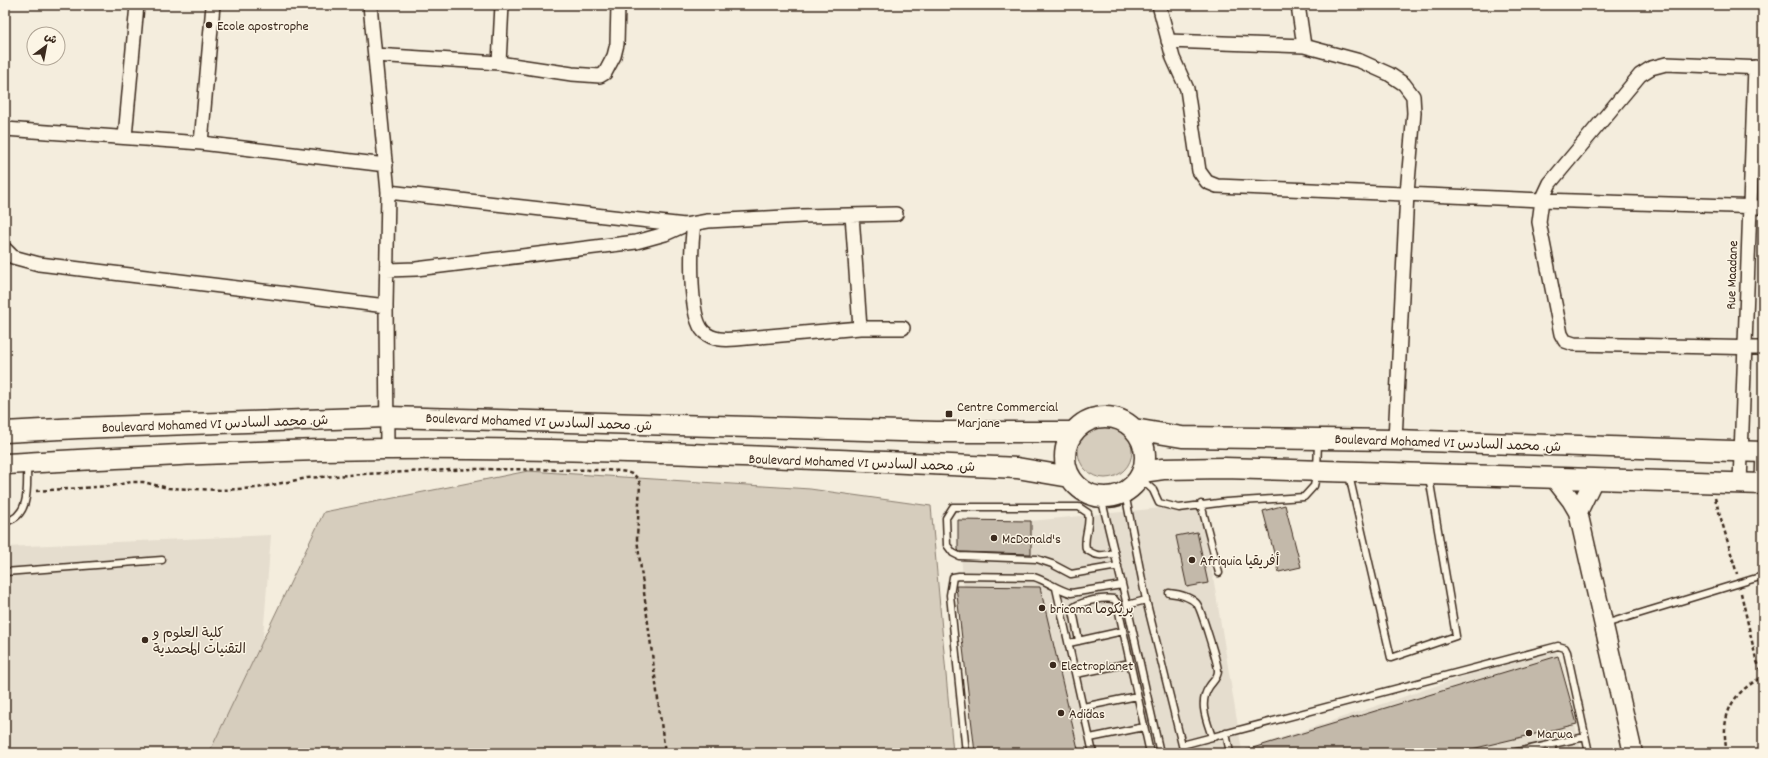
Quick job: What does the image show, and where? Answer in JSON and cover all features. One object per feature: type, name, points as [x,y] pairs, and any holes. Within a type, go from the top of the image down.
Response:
[{"type":"main road","name":"Boulevard Mohamed VI ش. محمد السادس","points":[[5,432],[388,417],[936,432],[1074,432]]},
{"type":"main road","points":[[1110,417],[1123,421],[1134,429],[1142,440],[1146,452],[1145,466],[1141,475],[1125,493],[1113,497],[1101,497],[1083,491],[1070,477],[1065,462],[1066,446],[1074,432],[1084,423],[1096,418],[1110,417]]},
{"type":"main road","name":"Boulevard Mohamed VI ش. محمد السادس","points":[[1134,429],[1182,437],[1318,438],[1763,451]]},
{"type":"main road","points":[[936,432],[937,465]]},
{"type":"main road","name":"Boulevard Mohamed VI ش. محمد السادس","points":[[5,464],[245,452],[387,449],[577,451],[1017,468],[1070,477]]},
{"type":"main road","points":[[1141,475],[1163,469],[1184,468],[1763,484]]},
{"type":"street","points":[[125,137],[137,5]]},
{"type":"street","points":[[201,143],[213,5]]},
{"type":"street","points":[[370,5],[388,192],[386,306],[388,417],[387,449]]},
{"type":"street","points":[[500,63],[502,5]]},
{"type":"street","points":[[375,55],[500,63],[572,74],[600,76],[605,73],[614,56],[617,44],[618,5]]},
{"type":"street","points":[[1159,5],[1173,58],[1187,89],[1199,171],[1207,182],[1217,186],[1542,200],[1763,206]]},
{"type":"street","points":[[1298,5],[1304,46]]},
{"type":"street","points":[[1168,40],[1304,46],[1360,61],[1389,74],[1404,84],[1413,96],[1414,112],[1407,193],[1395,440]]},
{"type":"street","points":[[1759,68],[1666,64],[1651,68],[1640,75],[1550,183],[1542,200],[1539,222],[1560,334],[1565,341],[1574,344],[1763,348]]},
{"type":"street","name":"Rue Maadane","points":[[1740,483],[1749,206],[1759,68]]},
{"type":"street","points":[[5,129],[201,143],[386,165]]},
{"type":"street","points":[[388,192],[689,224]]},
{"type":"street","points":[[387,270],[416,269],[636,242],[665,234],[689,224],[708,220],[896,214]]},
{"type":"street","points":[[852,215],[860,328]]},
{"type":"street","points":[[689,224],[695,312],[703,331],[712,338],[724,340],[860,328],[903,328]]},
{"type":"street","points":[[5,249],[13,257],[39,264],[386,306]]},
{"type":"street","points":[[1763,451],[1763,484]]},
{"type":"street","points":[[1554,478],[1571,500],[1578,512],[1633,753]]},
{"type":"street","points":[[1578,512],[1594,479]]},
{"type":"lane","points":[[1141,475],[1153,490],[1159,503],[1179,508],[1201,504],[1304,497],[1314,486],[1317,472],[1318,438]]},
{"type":"lane","points":[[5,522],[12,521],[23,509],[27,491],[27,463]]},
{"type":"lane","points":[[1348,473],[1391,658],[1456,636],[1429,475]]},
{"type":"lane","points":[[1125,493],[1146,600],[1184,753]]},
{"type":"lane","points":[[1101,497],[1160,753]]},
{"type":"lane","points":[[1201,504],[1219,573]]},
{"type":"lane","points":[[1114,553],[1093,555],[1086,549],[1084,541],[1090,521],[1088,513],[1079,507],[953,507],[946,518],[946,545],[959,556],[1037,559],[1052,564],[1071,574],[1118,566]]},
{"type":"lane","points":[[5,572],[162,560]]},
{"type":"lane","points":[[1604,624],[1763,576]]},
{"type":"lane","points":[[966,753],[950,595],[953,577],[1034,577],[1064,591],[1079,593],[1122,585]]},
{"type":"lane","points":[[1056,588],[1093,753]]},
{"type":"lane","points":[[1169,593],[1187,597],[1198,605],[1212,651],[1217,668],[1217,675],[1205,694],[1203,706],[1212,737]]},
{"type":"lane","points":[[1079,641],[1073,611],[1074,607],[1079,604],[1109,598],[1114,599],[1117,604],[1150,753]]},
{"type":"lane","points":[[1127,605],[1146,600]]},
{"type":"lane","points":[[1069,643],[1123,631]]},
{"type":"lane","points":[[1182,745],[1558,646],[1565,648],[1567,652],[1589,753]]},
{"type":"lane","points":[[1076,674],[1130,663]]},
{"type":"lane","points":[[1083,707],[1137,696]]},
{"type":"lane","points":[[1090,738],[1144,727]]},
{"type":"lane","points":[[1226,733],[1230,753]]},
{"type":"lane","points":[[1515,753],[1585,737]]},
{"type":"lane","points":[[1551,744],[1553,753]]},
{"type":"path","points":[[1759,68],[1761,5]]},
{"type":"path","points":[[27,491],[112,486],[131,482],[143,482],[168,488],[221,490],[257,488],[307,478],[473,469],[603,470],[634,474],[638,478],[640,484],[637,539],[665,753]]},
{"type":"path","points":[[1711,482],[1739,584],[1756,660],[1763,676],[1745,687],[1738,694],[1729,710],[1724,727],[1727,753]]},
{"type":"shaded area","points":[[1100,424],[1110,424],[1120,428],[1128,436],[1132,446],[1132,456],[1128,466],[1120,474],[1110,478],[1100,478],[1090,474],[1082,466],[1078,456],[1078,446],[1082,436],[1090,428]]},
{"type":"shaded area","points":[[528,471],[810,489],[931,506],[953,753],[209,753],[324,512]]},
{"type":"shaded area","points":[[1201,504],[1242,751],[1555,646],[1582,753],[978,753],[958,520],[1031,521]]},
{"type":"shaded area","points":[[271,535],[261,663],[218,753],[5,753],[5,547]]},
{"type":"building","points":[[1285,505],[1301,567],[1279,572],[1263,511]]},
{"type":"building","name":"McDonald's","points":[[958,520],[1031,521],[1031,554],[960,552],[958,550]]},
{"type":"building","name":"Afriquia أفريقيا","points":[[1197,532],[1208,583],[1187,587],[1176,536]]},
{"type":"building","points":[[956,586],[1040,587],[1079,753],[975,753]]},
{"type":"building","points":[[1558,656],[1577,724],[1455,753],[1246,753],[1246,750]]},
{"type":"place","name":"Ecole apostrophe","points":[[209,25]]},
{"type":"place","name":"Centre Commercial Marjane","points":[[949,414]]},
{"type":"place","name":"McDonald's","points":[[994,538]]},
{"type":"place","name":"Afriquia أفريقيا","points":[[1192,560]]},
{"type":"place","name":"bricoma بريكوما","points":[[1042,608]]},
{"type":"place","name":"كلية العلوم و التقنيات المحمدية","points":[[145,640]]},
{"type":"place","name":"Electroplanet","points":[[1053,665]]},
{"type":"place","name":"Adidas","points":[[1061,713]]},
{"type":"place","name":"Marwa","points":[[1529,733]]}]
